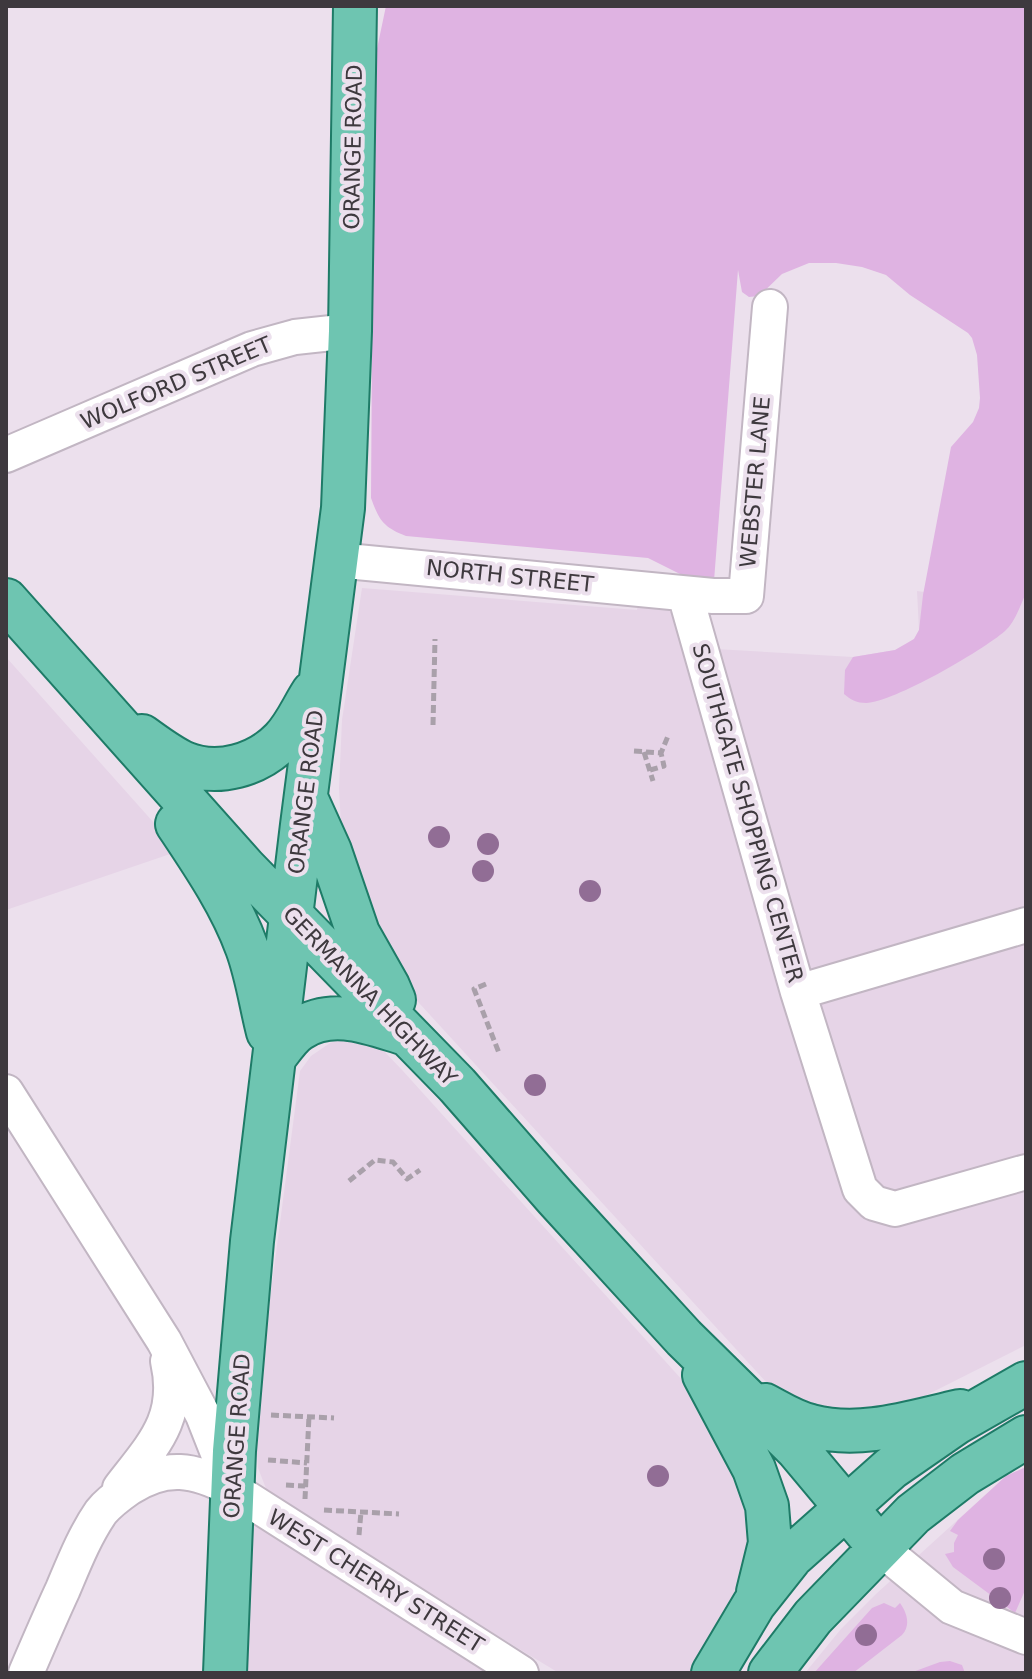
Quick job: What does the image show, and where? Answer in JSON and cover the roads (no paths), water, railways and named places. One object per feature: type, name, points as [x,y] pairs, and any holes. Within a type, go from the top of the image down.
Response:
[{"type":"main road","name":"ORANGE ROAD","points":[[225,1673],[234,1451],[252,1241],[319,681],[343,508],[350,331],[355,6]]},
{"type":"main road","name":"GERMANNA HIGHWAY","points":[[6,600],[245,868],[457,1085],[684,1338],[797,1449],[840,1514],[879,1547]]},
{"type":"main road","points":[[97,703],[166,753],[187,764],[216,769],[244,764],[266,754],[285,737],[319,681]]},
{"type":"main road","points":[[97,703],[204,864],[227,904],[247,948],[274,1058]]},
{"type":"main road","points":[[305,797],[330,851],[358,933],[388,986],[407,1034]]},
{"type":"main road","points":[[274,1058],[299,1029],[324,1020],[353,1018],[407,1034]]},
{"type":"main road","points":[[684,1338],[754,1469],[767,1506],[768,1559],[754,1604]]},
{"type":"main road","points":[[713,1673],[754,1604],[792,1556],[891,1468],[956,1423],[1026,1383]]},
{"type":"main road","points":[[736,1389],[795,1421],[850,1431],[891,1427],[987,1405]]},
{"type":"main road","points":[[770,1673],[813,1617],[918,1509],[965,1474],[1026,1437]]},
{"type":"street","name":"WEBSTER LANE","points":[[685,594],[746,596],[770,307]]},
{"type":"street","name":"WOLFORD STREET","points":[[6,455],[252,349],[295,337],[350,331]]},
{"type":"street","name":"NORTH STREET","points":[[336,560],[685,594]]},
{"type":"street","name":"SOUTHGATE SHOPPING CENTER","points":[[685,594],[798,992],[1026,925]]},
{"type":"street","points":[[798,992],[860,1189],[874,1203],[895,1209],[1026,1172]]},
{"type":"street","points":[[8,1099],[164,1341],[203,1415],[232,1489]]},
{"type":"street","points":[[26,1673],[81,1548],[102,1511],[153,1445],[165,1424],[173,1382],[164,1341]]},
{"type":"street","name":"WEST CHERRY STREET","points":[[102,1511],[116,1497],[143,1479],[162,1473],[186,1472],[205,1476],[232,1489],[521,1673]]},
{"type":"street","points":[[879,1547],[952,1607],[1026,1637]]}]
